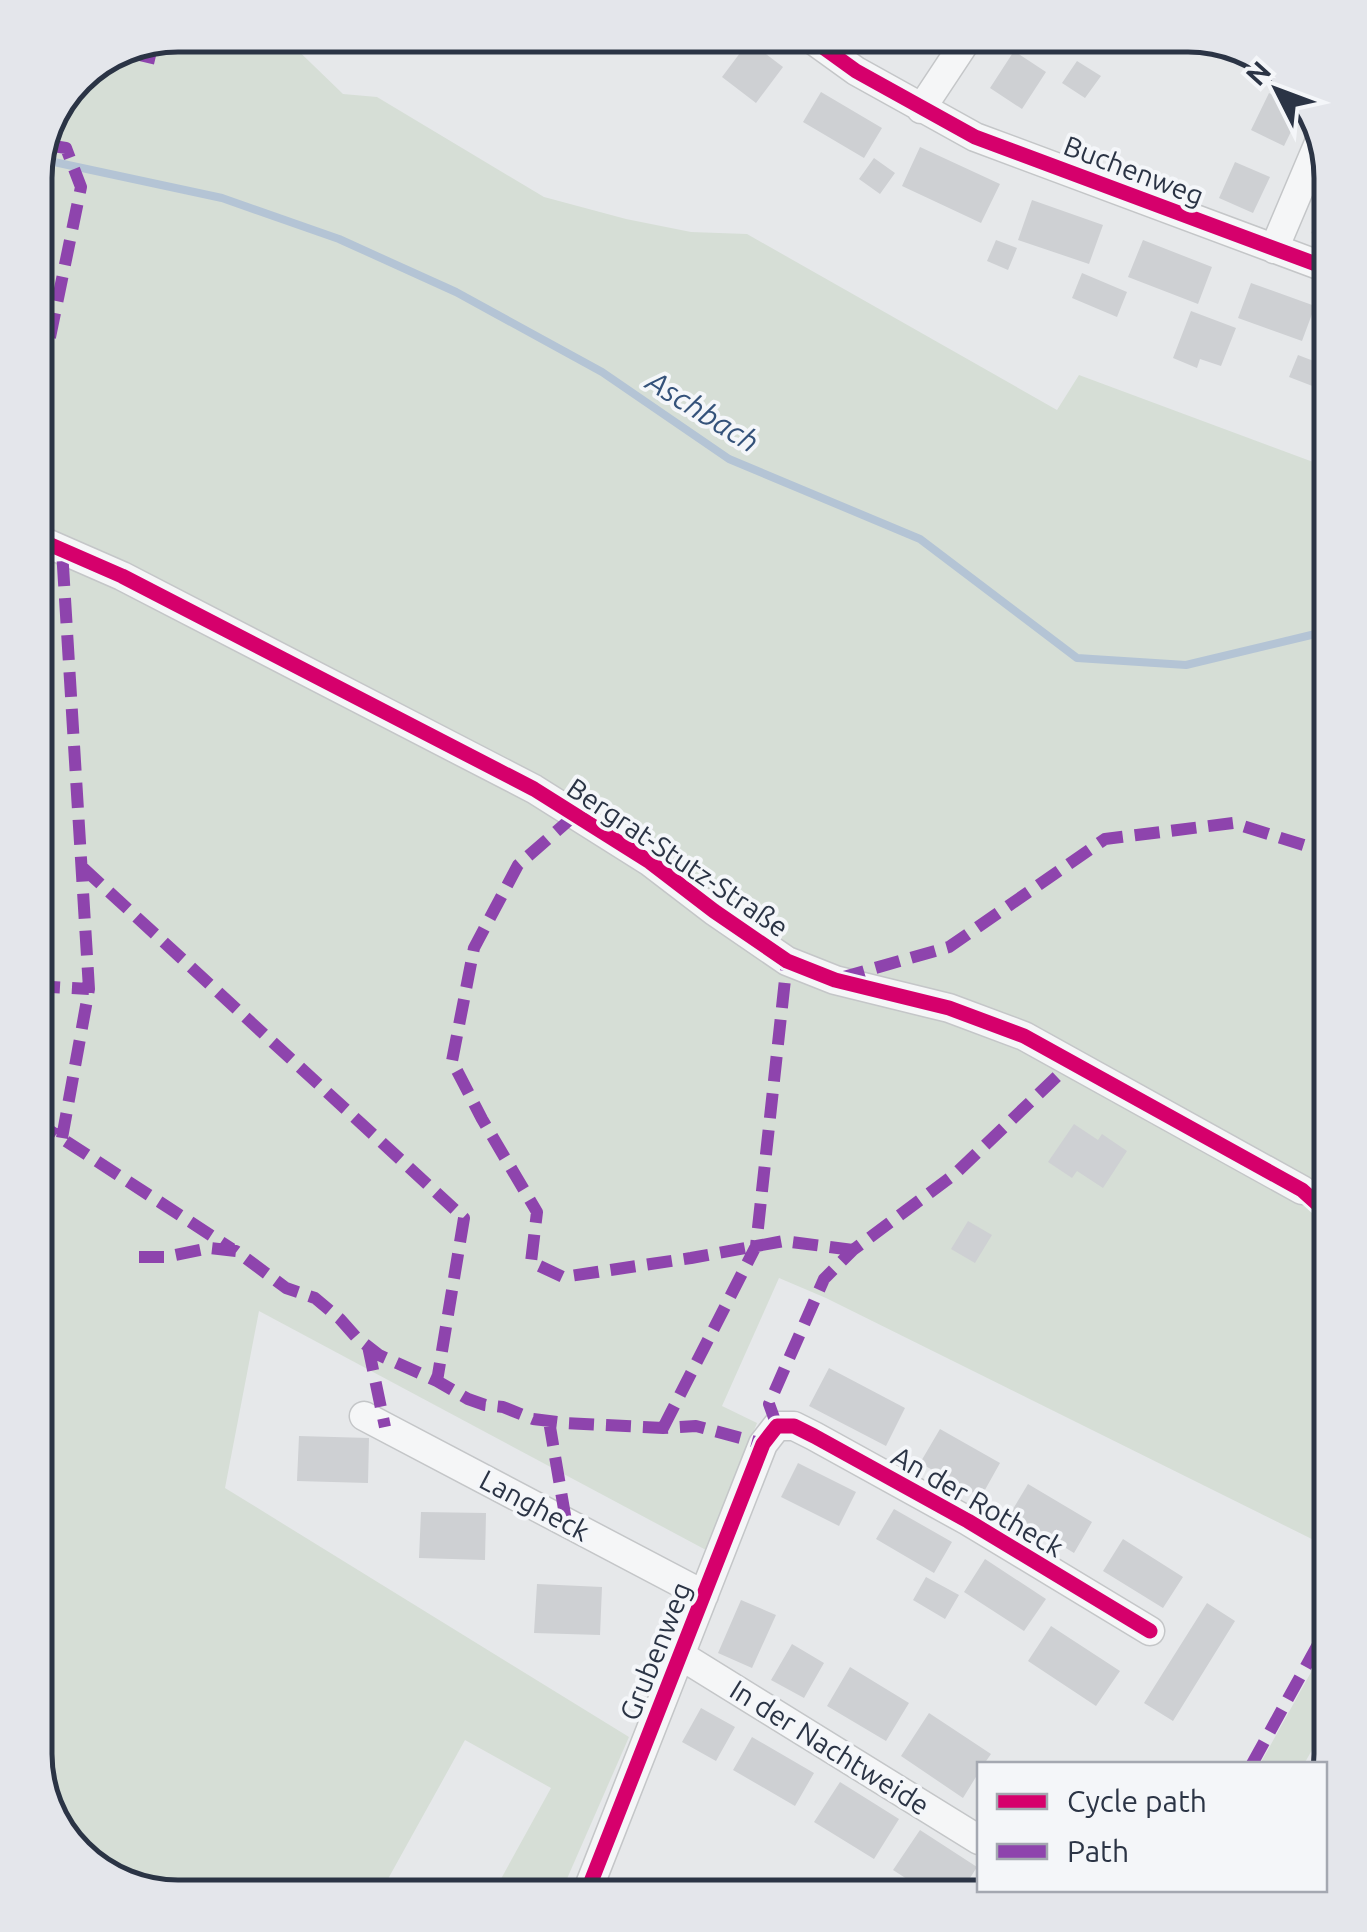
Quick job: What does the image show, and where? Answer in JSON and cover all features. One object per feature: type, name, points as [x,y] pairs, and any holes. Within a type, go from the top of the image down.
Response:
[{"type":"street","name":"Buchenweg","points":[[830,53],[856,72],[975,137],[1314,263]]},
{"type":"street","points":[[921,109],[958,53]]},
{"type":"street","points":[[1274,249],[1312,158]]},
{"type":"street","name":"Bergrat-Stutz-Straße","points":[[53,546],[122,576],[534,789],[650,862],[714,912],[787,961],[835,980],[948,1008],[1024,1036],[1302,1190]]},
{"type":"street","name":"Langheck","points":[[364,1416],[704,1596]]},
{"type":"street","name":"Grubenweg","points":[[592,1879],[764,1444],[777,1426]]},
{"type":"street","name":"An der Rotheck","points":[[777,1426],[794,1426],[968,1521],[1150,1632]]},
{"type":"street","name":"In der Nachtweide","points":[[680,1655],[977,1838]]},
{"type":"shaded area","points":[[300,52],[343,94],[377,97],[544,197],[691,232],[747,234],[1057,410],[1079,375],[1314,462],[1314,1540],[779,1278],[722,1406],[757,1423],[706,1550],[259,1311],[225,1488],[629,1737],[567,1879],[501,1879],[551,1788],[465,1740],[388,1879],[170,1879],[138,1873],[109,1858],[84,1837],[62,1802],[54,1770],[53,170],[57,146],[79,102],[116,69],[154,55]]},
{"type":"shaded area","points":[[1314,1667],[1314,1746],[1305,1762],[1261,1762]]},
{"type":"building","points":[[740,53],[764,53],[783,67],[756,103],[722,77]]},
{"type":"building","points":[[1013,53],[1046,72],[1022,109],[990,88]]},
{"type":"building","points":[[1077,61],[1101,76],[1085,98],[1062,83]]},
{"type":"building","points":[[821,92],[882,128],[864,158],[803,122]]},
{"type":"building","points":[[1269,93],[1288,102],[1298,117],[1284,146],[1251,130]]},
{"type":"building","points":[[920,147],[1000,184],[981,223],[902,186]]},
{"type":"building","points":[[874,158],[895,173],[880,194],[859,179]]},
{"type":"building","points":[[1235,162],[1270,177],[1253,213],[1219,198]]},
{"type":"building","points":[[1032,200],[1103,225],[1089,264],[1018,240]]},
{"type":"building","points":[[996,240],[1017,248],[1008,270],[987,261]]},
{"type":"building","points":[[1143,240],[1212,267],[1198,304],[1128,277]]},
{"type":"building","points":[[1082,273],[1127,292],[1117,317],[1072,298]]},
{"type":"building","points":[[1251,283],[1314,306],[1302,341],[1238,318]]},
{"type":"building","points":[[1191,311],[1236,328],[1221,366],[1200,359],[1197,368],[1173,358]]},
{"type":"building","points":[[1298,355],[1314,361],[1314,387],[1289,377]]},
{"type":"building","points":[[1074,1124],[1098,1140],[1102,1134],[1127,1151],[1103,1188],[1077,1171],[1072,1178],[1048,1162]]},
{"type":"building","points":[[968,1221],[992,1235],[975,1263],[951,1249]]},
{"type":"building","points":[[829,1368],[905,1408],[886,1446],[809,1406]]},
{"type":"building","points":[[940,1429],[1000,1463],[981,1497],[920,1463]]},
{"type":"building","points":[[299,1436],[369,1438],[368,1483],[297,1481]]},
{"type":"building","points":[[798,1463],[856,1492],[839,1526],[781,1497]]},
{"type":"building","points":[[1028,1484],[1092,1522],[1074,1553],[1010,1514]]},
{"type":"building","points":[[894,1509],[952,1542],[934,1573],[876,1539]]},
{"type":"building","points":[[421,1512],[486,1513],[485,1560],[419,1558]]},
{"type":"building","points":[[1123,1539],[1183,1577],[1163,1608],[1103,1571]]},
{"type":"building","points":[[985,1559],[1046,1599],[1024,1631],[964,1592]]},
{"type":"building","points":[[926,1577],[959,1595],[945,1619],[913,1600]]},
{"type":"building","points":[[537,1584],[602,1587],[600,1635],[534,1633]]},
{"type":"building","points":[[741,1600],[776,1615],[752,1668],[718,1653]]},
{"type":"building","points":[[1207,1603],[1235,1621],[1173,1721],[1144,1703]]},
{"type":"building","points":[[1051,1626],[1120,1671],[1096,1706],[1028,1661]]},
{"type":"building","points":[[792,1644],[824,1663],[804,1698],[771,1680]]},
{"type":"building","points":[[850,1667],[909,1703],[886,1741],[827,1706]]},
{"type":"building","points":[[701,1708],[735,1727],[716,1761],[682,1742]]},
{"type":"building","points":[[929,1713],[991,1754],[985,1762],[977,1762],[977,1775],[963,1798],[901,1756]]},
{"type":"building","points":[[752,1737],[814,1773],[795,1806],[733,1770]]},
{"type":"building","points":[[840,1782],[899,1819],[874,1859],[814,1822]]},
{"type":"building","points":[[920,1830],[977,1867],[969,1880],[908,1880],[893,1870]]},
{"type":"waterway","name":"Aschbach","points":[[54,162],[222,198],[339,239],[456,292],[602,372],[729,459],[920,539],[1077,658],[1186,665],[1314,634]]},
{"type":"marked path","points":[[148,57],[165,61]]},
{"type":"marked path","points":[[53,323],[81,187],[66,148],[57,147]]},
{"type":"marked path","points":[[62,550],[89,989],[62,1138]]},
{"type":"marked path","points":[[575,815],[518,865],[474,948],[452,1061],[537,1212],[531,1262],[563,1277],[784,1241],[853,1250]]},
{"type":"marked path","points":[[840,978],[949,947],[1105,839],[1233,823],[1314,848]]},
{"type":"marked path","points":[[82,867],[464,1218],[437,1381]]},
{"type":"marked path","points":[[663,1428],[756,1246],[787,961]]},
{"type":"marked path","points":[[52,987],[89,989]]},
{"type":"marked path","points":[[777,1426],[769,1404],[824,1279],[853,1250],[955,1174],[1072,1062]]},
{"type":"marked path","points":[[52,1132],[232,1249]]},
{"type":"marked path","points":[[139,1257],[166,1257],[210,1248],[236,1251],[286,1288],[315,1298],[379,1355],[485,1405],[503,1407],[533,1419],[566,1423],[696,1426],[763,1444]]},
{"type":"marked path","points":[[368,1346],[385,1427]]},
{"type":"marked path","points":[[549,1421],[566,1521]]},
{"type":"marked path","points":[[1253,1762],[1314,1652]]},
{"type":"cycle path","points":[[830,53],[975,137],[1314,263]]},
{"type":"cycle path","points":[[53,546],[122,576],[534,789],[650,862],[787,961],[835,980],[949,1008],[1024,1036],[1302,1190],[1314,1201]]},
{"type":"cycle path","points":[[592,1879],[763,1444],[777,1426],[794,1426],[814,1436],[968,1521],[1150,1631]]}]
